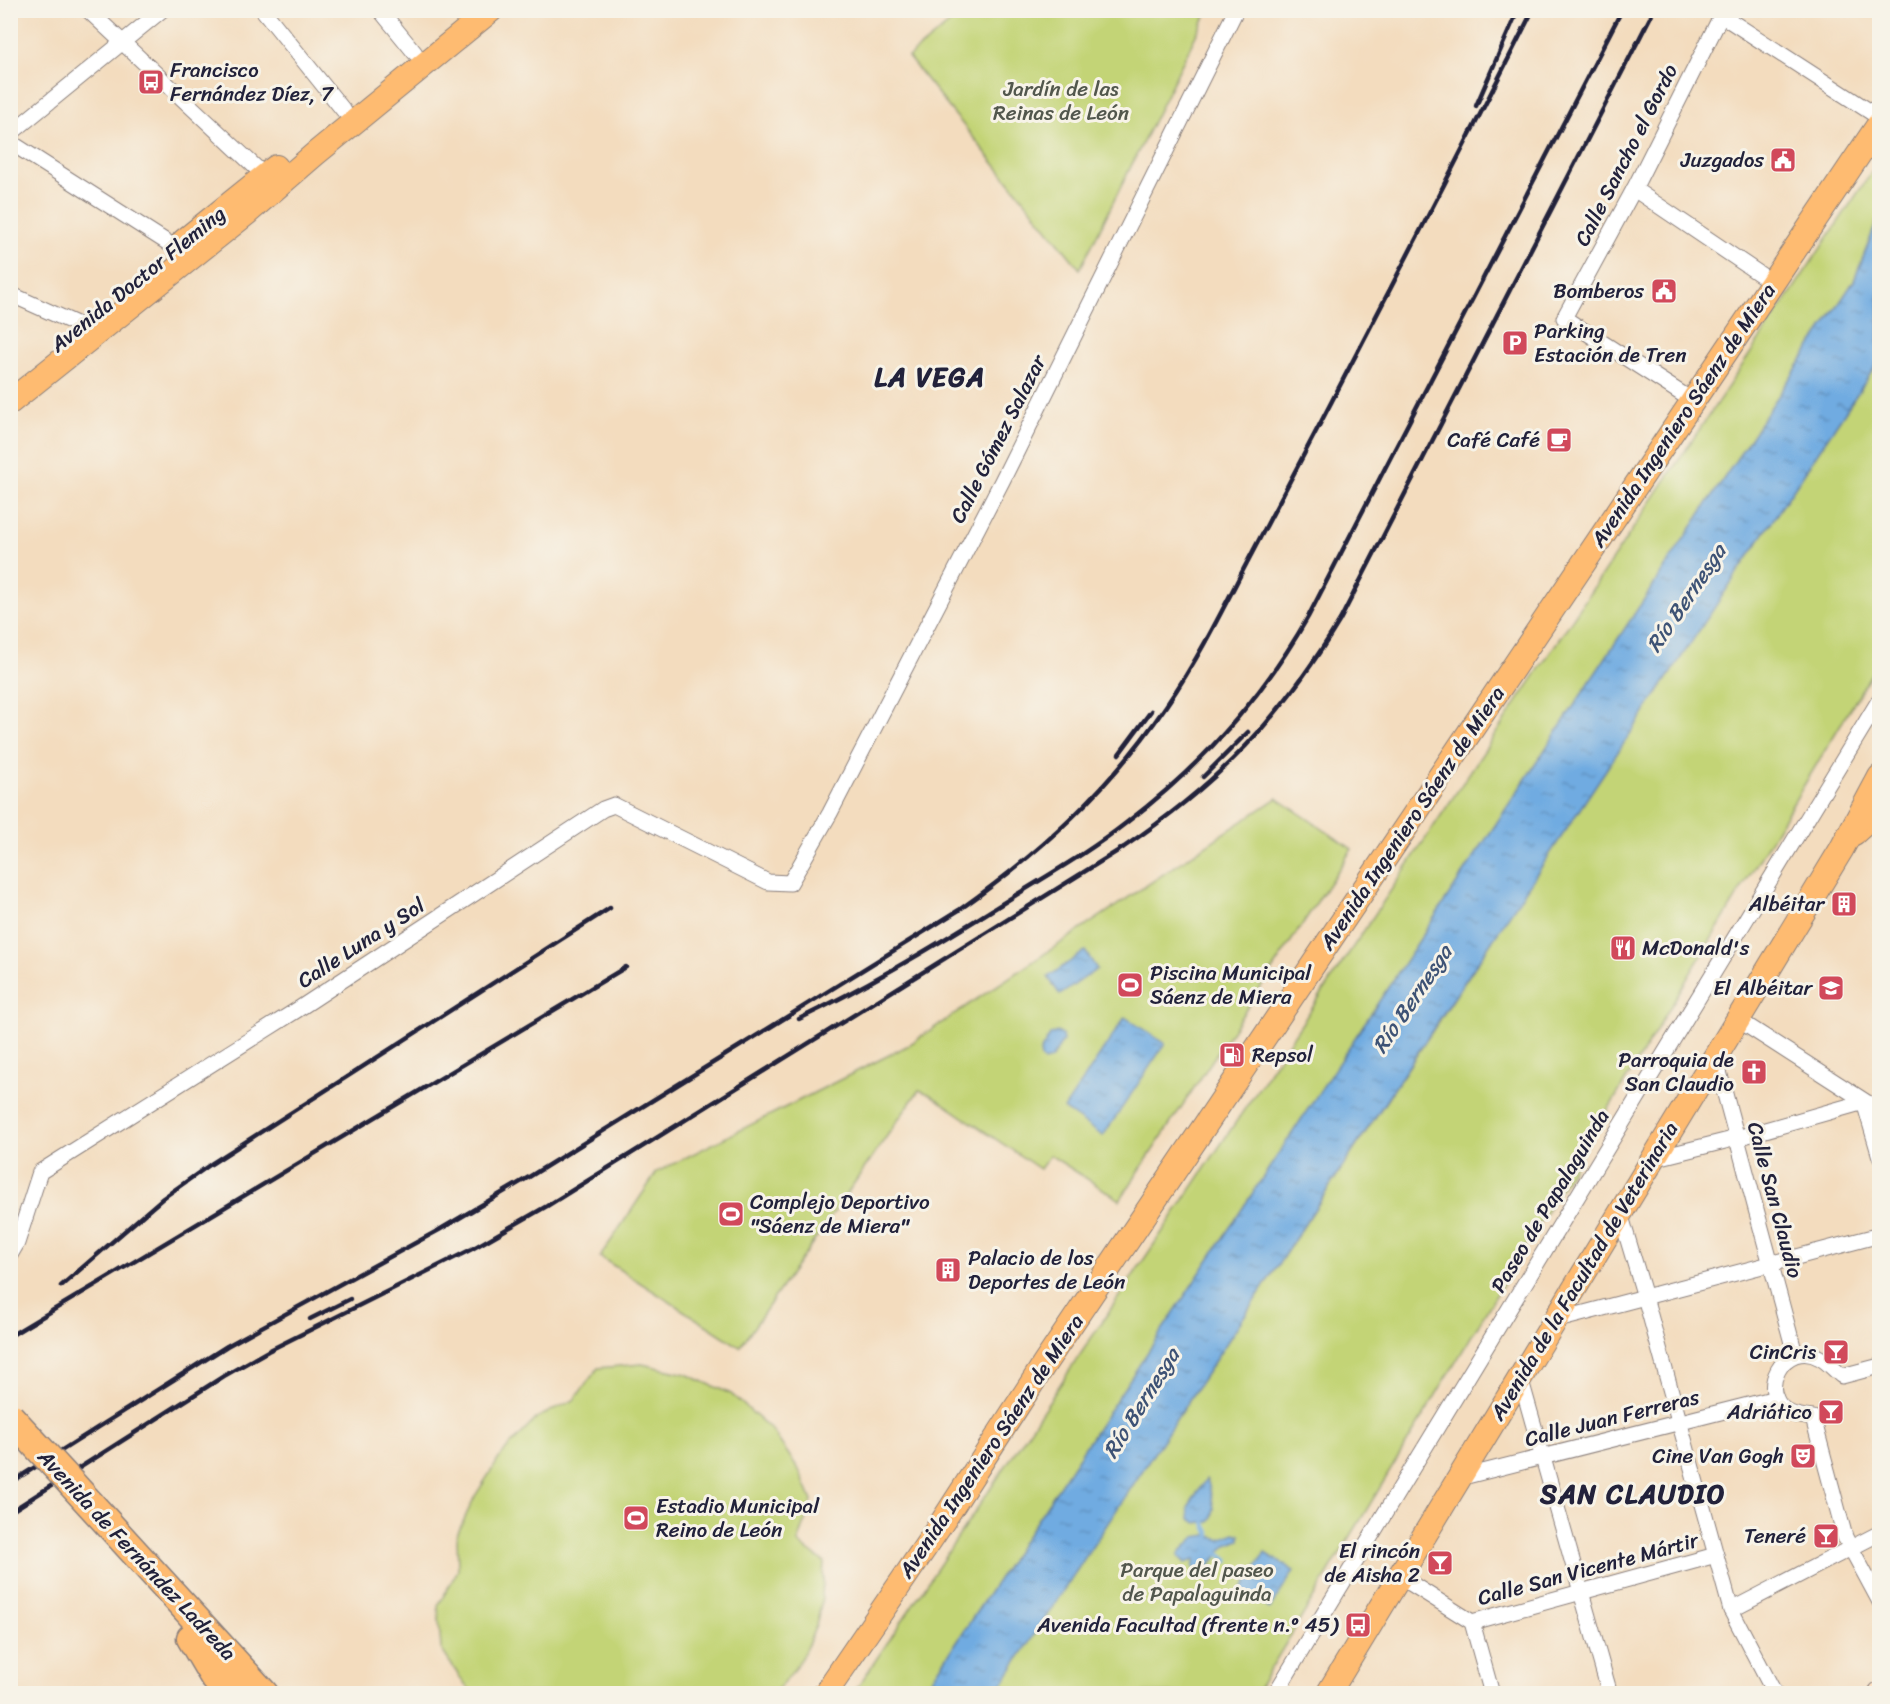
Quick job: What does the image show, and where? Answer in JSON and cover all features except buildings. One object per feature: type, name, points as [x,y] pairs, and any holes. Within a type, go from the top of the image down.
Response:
[{"type":"highway","name":"Avenida de Fernández Ladreda","points":[[10,1417],[65,1488],[191,1638],[242,1694]]},
{"type":"highway","name":"Avenida de Fernández Ladreda","points":[[10,1439],[65,1488],[264,1694]]},
{"type":"highway","points":[[191,1638],[214,1677],[229,1694]]},
{"type":"main road","name":"Avenida Doctor Fleming","points":[[10,402],[179,256],[265,176],[468,10]]},
{"type":"main road","name":"Avenida Doctor Fleming","points":[[10,383],[81,326],[179,256],[248,212],[491,10]]},
{"type":"main road","name":"Avenida Ingeniero Sáenz de Miera","points":[[825,1694],[1880,123]]},
{"type":"main road","name":"Avenida de la Facultad de Veterinaria","points":[[1328,1694],[1737,1019],[1848,841],[1876,802],[1880,777]]},
{"type":"street","points":[[88,10],[265,176]]},
{"type":"street","points":[[10,134],[162,10]]},
{"type":"street","points":[[263,10],[344,111]]},
{"type":"street","points":[[380,10],[415,53]]},
{"type":"street","name":"Calle Gómez Salazar","points":[[790,883],[830,813],[1002,481],[1236,10]]},
{"type":"street","points":[[1723,13],[1880,118]]},
{"type":"street","name":"Calle Sancho el Gordo","points":[[1693,401],[1564,318],[1634,189],[1723,13]]},
{"type":"street","points":[[10,142],[179,256]]},
{"type":"street","name":"Avenida Doctor Fleming","points":[[265,176],[276,178],[282,176],[315,154]]},
{"type":"street","points":[[1634,189],[1773,283]]},
{"type":"street","points":[[10,294],[81,326]]},
{"type":"street","name":"Paseo de Papalaguinda","points":[[1275,1694],[1880,699]]},
{"type":"street","name":"Calle Luna y Sol","points":[[10,1255],[17,1244],[40,1172],[297,1010],[603,809],[614,806],[768,882],[790,883]]},
{"type":"street","points":[[1737,1019],[1880,1111]]},
{"type":"street","name":"Calle San Claudio","points":[[1714,1057],[1795,1354]]},
{"type":"street","points":[[1653,1159],[1864,1102]]},
{"type":"street","points":[[1864,1102],[1880,1157]]},
{"type":"street","points":[[1620,1213],[1646,1297],[1731,1610],[1775,1694]]},
{"type":"street","points":[[1554,1322],[1880,1235]]},
{"type":"street","points":[[1880,1366],[1842,1376],[1821,1358],[1808,1353],[1795,1354],[1784,1360],[1777,1368],[1773,1379],[1776,1398],[1782,1408],[1791,1413],[1813,1418],[1845,1537],[1880,1602]]},
{"type":"street","points":[[1520,1377],[1610,1694]]},
{"type":"street","name":"Calle Juan Ferreras","points":[[1459,1478],[1776,1398]]},
{"type":"street","points":[[1731,1610],[1880,1533]]},
{"type":"street","name":"Calle San Vicente Mártir","points":[[1472,1622],[1716,1556]]},
{"type":"street","points":[[1399,1576],[1472,1622],[1492,1694]]},
{"type":"green space","name":"Jardín de las Reinas de León","points":[[965,11],[1208,11],[1080,269],[908,57]]},
{"type":"green space","points":[[1879,161],[1879,216],[1854,281],[923,1693],[853,1694]]},
{"type":"green space","name":"Parque del paseo de Papalaguinda","points":[[1879,361],[1879,661],[1256,1693],[995,1694],[1513,909]]},
{"type":"green space","name":"Piscina Municipal Sáenz de Miera","points":[[1277,798],[1352,849],[1120,1200],[1050,1155],[1040,1169],[929,1094],[919,1090],[740,1347],[600,1257],[657,1172],[907,1046]]},
{"type":"green space","name":"Estadio Municipal Reino de León","points":[[642,1364],[686,1374],[731,1394],[771,1429],[798,1468],[812,1501],[798,1543],[824,1562],[821,1604],[810,1641],[791,1674],[774,1693],[474,1693],[465,1685],[441,1649],[438,1606],[458,1570],[457,1535],[475,1496],[502,1454],[538,1417],[574,1400],[598,1368]]},
{"type":"water","name":"Río Bernesga","points":[[1879,216],[1879,361],[1443,1014],[996,1693],[923,1693],[1854,281]]},
{"type":"water","points":[[1085,951],[1097,969],[1060,995],[1048,977]]},
{"type":"water","points":[[1125,1017],[1165,1044],[1103,1136],[1064,1109]]},
{"type":"water","points":[[1057,1032],[1062,1035],[1063,1041],[1051,1059],[1044,1061],[1040,1052],[1050,1035]]},
{"type":"water","points":[[1206,1479],[1214,1508],[1209,1521],[1197,1523],[1190,1519],[1188,1507]]},
{"type":"water","points":[[1235,1533],[1240,1535],[1240,1540],[1227,1545],[1205,1572],[1197,1572],[1193,1567],[1195,1560],[1185,1563],[1178,1556],[1195,1537],[1207,1535],[1220,1539]]},
{"type":"water","points":[[1265,1553],[1294,1571],[1270,1609],[1241,1591]]},
{"type":"waterway","points":[[1205,1523],[1210,1535]]},
{"type":"waterway","points":[[1219,1554],[1228,1561]]},
{"type":"waterway","points":[[1247,1570],[1253,1572]]},
{"type":"railway","points":[[1476,106],[1518,10]]},
{"type":"railway","points":[[10,1483],[227,1346],[439,1230],[529,1177],[959,910],[1018,865],[1072,818],[1144,737],[1196,658],[1375,318],[1533,10]]},
{"type":"railway","points":[[799,1019],[905,963],[1098,844],[1179,779],[1204,755],[1250,703],[1290,647],[1308,617],[1622,10]]},
{"type":"railway","points":[[10,1512],[224,1376],[268,1351],[472,1249],[547,1206],[1124,847],[1158,823],[1219,773],[1271,718],[1317,656],[1340,620],[1654,10]]},
{"type":"railway","points":[[1119,754],[1151,711]]},
{"type":"railway","points":[[1203,777],[1248,732]]},
{"type":"railway","points":[[61,1286],[163,1198],[211,1164],[610,908]]},
{"type":"railway","points":[[10,1336],[626,967]]},
{"type":"railway","points":[[310,1319],[350,1299]]},
{"type":"place","name":"Francisco Fernández Díez, 7","points":[[151,82]]},
{"type":"place","name":"Juzgados","points":[[1783,160]]},
{"type":"place","name":"Bomberos","points":[[1664,291]]},
{"type":"place","name":"Parking Estación de Tren","points":[[1515,343]]},
{"type":"place","name":"Café Café","points":[[1559,440]]},
{"type":"place","name":"Albéitar","points":[[1844,904]]},
{"type":"place","name":"McDonald's","points":[[1623,948]]},
{"type":"place","name":"Piscina Municipal Sáenz de Miera","points":[[1130,985]]},
{"type":"place","name":"El Albéitar","points":[[1831,988]]},
{"type":"place","name":"Repsol","points":[[1232,1055]]},
{"type":"place","name":"Parroquia de San Claudio","points":[[1754,1072]]},
{"type":"place","name":"Complejo Deportivo \"Sáenz de Miera\"","points":[[731,1214]]},
{"type":"place","name":"Palacio de los Deportes de León","points":[[948,1270]]},
{"type":"place","name":"CinCris","points":[[1836,1352]]},
{"type":"place","name":"Adriático","points":[[1831,1412]]},
{"type":"place","name":"Cine Van Gogh","points":[[1803,1456]]},
{"type":"place","name":"Estadio Municipal Reino de León","points":[[636,1518]]},
{"type":"place","name":"Teneré","points":[[1826,1536]]},
{"type":"place","name":"El rincón de Aisha 2","points":[[1440,1563]]},
{"type":"place","name":"Avenida Facultad (frente n.º 45)","points":[[1358,1625]]},
{"type":"district","name":"LA VEGA","points":[[930,377]]},
{"type":"district","name":"SAN CLAUDIO","points":[[1633,1494]]}]
